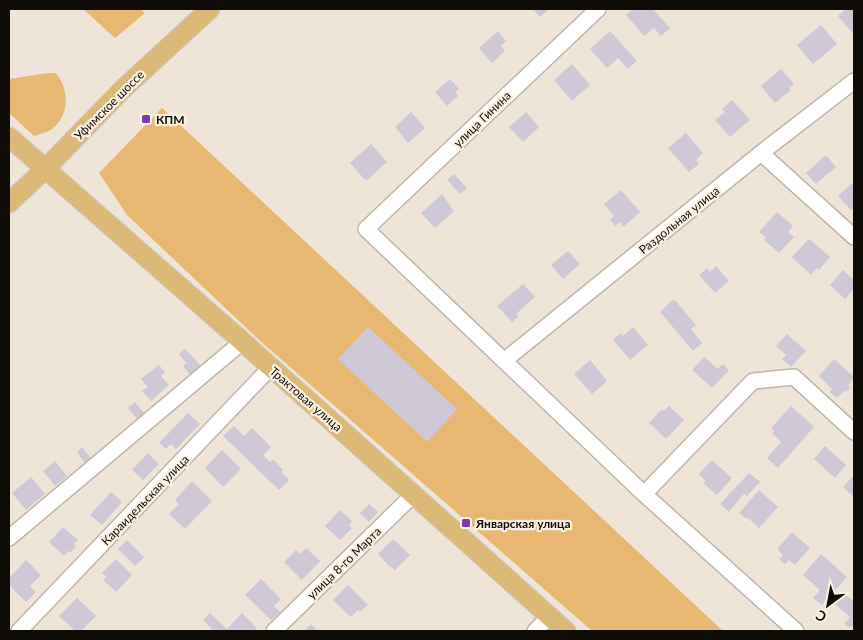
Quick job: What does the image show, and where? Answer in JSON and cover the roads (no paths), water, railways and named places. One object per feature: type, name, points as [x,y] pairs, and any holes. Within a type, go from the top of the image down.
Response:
[{"type":"main road","name":"Уфимское шоссе","points":[[9,202],[45,169],[124,88],[210,9]]},
{"type":"main road","name":"Трактовая улица","points":[[9,137],[414,494],[566,631]]},
{"type":"street","name":"улица Гинина","points":[[506,360],[366,229],[598,9]]},
{"type":"street","name":"Раздольная улица","points":[[506,360],[854,81]]},
{"type":"street","points":[[762,153],[854,237]]},
{"type":"street","points":[[9,538],[242,342]]},
{"type":"street","points":[[506,360],[644,494],[796,631]]},
{"type":"street","name":"Караидельская улица","points":[[19,631],[270,368]]},
{"type":"street","points":[[644,494],[753,381],[794,377],[854,432]]},
{"type":"street","name":"улица 8-го Марта","points":[[274,631],[414,494]]},
{"type":"street","points":[[535,631],[549,617]]},
{"type":"place","name":"КПМ","points":[[146,119]]},
{"type":"place","name":"Январская улица","points":[[466,523]]}]
